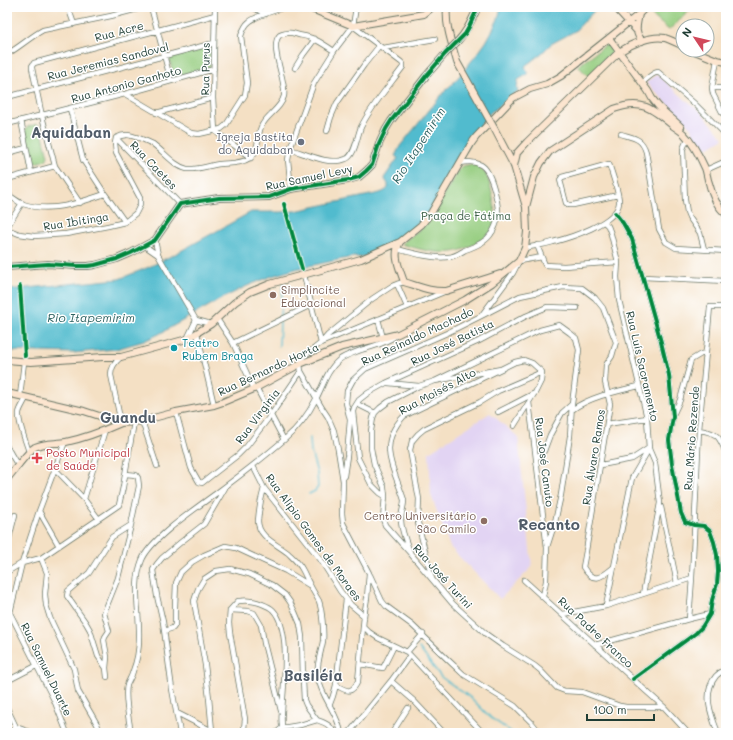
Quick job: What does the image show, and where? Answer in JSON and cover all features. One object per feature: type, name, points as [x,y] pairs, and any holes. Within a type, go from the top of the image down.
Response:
[{"type":"main road","points":[[307,7],[353,26],[424,14],[432,7]]},
{"type":"main road","points":[[447,7],[446,16],[448,28],[457,62],[514,166],[526,207],[527,232],[525,248],[519,261]]},
{"type":"main road","name":"Rua Samuel Levy","points":[[180,204],[219,198],[269,197],[291,189],[359,177],[372,165],[386,129],[422,81],[465,34],[478,7]]},
{"type":"main road","points":[[7,360],[24,362],[121,357],[187,338],[211,324],[235,302],[250,292],[270,284],[361,260],[400,242],[421,225],[431,213],[466,151],[476,137],[514,98],[530,89],[548,84],[562,76],[646,7]]},
{"type":"main road","points":[[615,8],[636,30]]},
{"type":"main road","points":[[639,14],[636,30],[642,41]]},
{"type":"main road","points":[[610,38],[656,105],[680,127],[696,150],[706,170],[712,197],[726,214]]},
{"type":"main road","points":[[514,166],[517,153],[520,149],[619,52],[642,41],[657,38],[665,38],[675,42]]},
{"type":"main road","points":[[712,58],[726,62]]},
{"type":"main road","points":[[526,207],[534,177],[541,163],[550,151],[614,109],[626,105],[633,105],[651,109],[661,115],[687,138]]},
{"type":"main road","points":[[7,267],[48,264],[95,266],[131,253],[155,240],[180,204]]},
{"type":"main road","points":[[400,242],[396,259],[404,282],[425,289],[446,291],[506,272]]},
{"type":"main road","name":"Rua Bernardo Horta","points":[[7,393],[84,410],[121,423],[142,421],[176,412],[214,405],[255,388],[300,364],[342,347],[398,334],[477,293],[519,261]]},
{"type":"main road","points":[[7,480],[29,452],[38,446],[65,442],[105,430],[121,423]]},
{"type":"street","points":[[68,7],[74,24]]},
{"type":"street","points":[[7,54],[16,49],[32,35],[43,30],[111,16],[145,7]]},
{"type":"street","points":[[151,7],[170,81]]},
{"type":"street","name":"Rua Purus","points":[[215,7],[213,98],[215,131]]},
{"type":"street","points":[[252,7],[266,14]]},
{"type":"street","points":[[125,94],[191,133],[199,134],[221,129],[226,124],[245,95],[247,83],[241,36],[244,28],[248,22],[254,18],[285,7]]},
{"type":"street","points":[[291,189],[288,160],[290,149],[314,83],[334,51],[353,26],[356,7]]},
{"type":"street","name":"Rua Acre","points":[[36,89],[32,68],[34,63],[215,15]]},
{"type":"street","points":[[290,149],[326,161],[337,162],[349,158],[352,154],[361,127],[370,112],[403,67],[401,62],[353,26]]},
{"type":"street","points":[[70,109],[83,160],[125,222],[136,213],[140,205],[140,198],[116,153],[116,138],[125,134],[152,144],[179,166],[188,169],[244,161],[251,158],[254,154],[261,127],[282,102],[284,96],[284,83],[277,55],[276,42],[280,35],[289,33],[315,39],[334,51]]},
{"type":"street","points":[[295,68],[315,39]]},
{"type":"street","points":[[327,131],[337,104],[364,65],[381,47],[436,39]]},
{"type":"street","name":"Rua Jeremias Sandoval","points":[[7,97],[214,43]]},
{"type":"street","points":[[717,60],[712,88],[713,94],[722,112],[726,115]]},
{"type":"street","name":"Rua Antonio Ganhoto","points":[[20,120],[70,109],[214,69]]},
{"type":"street","points":[[642,83],[652,74],[658,72],[695,104],[726,135]]},
{"type":"street","points":[[712,88],[726,88]]},
{"type":"street","points":[[36,89],[55,166],[80,203]]},
{"type":"street","points":[[7,92],[18,94]]},
{"type":"street","points":[[156,113],[213,98]]},
{"type":"street","points":[[7,124],[20,120],[31,172]]},
{"type":"street","points":[[215,131],[251,158]]},
{"type":"street","points":[[621,134],[639,140],[644,145],[659,230],[666,242],[676,248],[726,251]]},
{"type":"street","name":"Rua Caetes","points":[[116,138],[180,204]]},
{"type":"street","points":[[687,138],[683,149],[685,200],[687,212],[700,233],[704,249]]},
{"type":"street","points":[[7,153],[26,148]]},
{"type":"street","points":[[397,250],[435,257],[450,257],[473,247],[488,238],[491,234],[498,218],[498,210],[490,176],[481,165],[470,162],[460,163]]},
{"type":"street","points":[[706,170],[726,162]]},
{"type":"street","points":[[525,248],[552,243],[580,234],[604,222],[615,213],[619,204],[618,195],[609,164],[562,176],[560,180],[566,203],[568,205],[618,195]]},
{"type":"street","points":[[7,179],[55,166]]},
{"type":"street","points":[[7,194],[22,204],[39,208],[60,207],[80,203],[105,194]]},
{"type":"street","points":[[7,228],[22,204]]},
{"type":"street","points":[[615,213],[632,238],[669,375],[673,417]]},
{"type":"street","name":"Rua Ibitinga","points":[[7,228],[18,234],[34,236],[66,234],[125,222]]},
{"type":"street","name":"Rua Luís Sacramento","points":[[604,222],[608,226],[611,234],[618,262],[617,277],[619,300],[647,418],[649,448],[655,463],[660,503]]},
{"type":"street","points":[[155,240],[158,256],[196,319],[211,324]]},
{"type":"street","points":[[537,245],[545,265],[564,266],[618,262]]},
{"type":"street","points":[[145,246],[158,256]]},
{"type":"street","points":[[519,261],[542,256]]},
{"type":"street","name":"Rua Reinaldo Machado","points":[[343,481],[350,420],[346,403],[347,391],[353,380],[365,369],[447,333],[481,316],[519,261]]},
{"type":"street","points":[[304,275],[322,343]]},
{"type":"street","points":[[643,277],[726,281]]},
{"type":"street","points":[[322,343],[328,335],[372,299],[397,284],[404,282]]},
{"type":"street","points":[[397,284],[407,307]]},
{"type":"street","name":"Rua Álvaro Ramos","points":[[481,316],[520,296],[563,287],[582,288],[595,298],[603,308],[616,342],[612,356],[606,365],[605,382],[610,404],[583,566],[587,574],[595,578],[604,576],[614,568]]},
{"type":"street","points":[[446,291],[322,343],[303,357],[300,364],[301,370],[328,417],[334,431],[343,481],[343,523],[380,598],[386,606],[423,634],[463,674],[515,706],[540,733]]},
{"type":"street","points":[[233,343],[311,305]]},
{"type":"street","name":"Rua José Batista","points":[[350,420],[359,400],[386,383],[472,344],[526,316],[547,307],[578,308]]},
{"type":"street","name":"Rua Mário Rezende","points":[[689,619],[699,430],[710,307],[726,308]]},
{"type":"street","points":[[187,338],[196,319]]},
{"type":"street","points":[[217,319],[233,343],[255,388],[284,440]]},
{"type":"street","points":[[378,319],[383,338]]},
{"type":"street","points":[[435,381],[540,330],[559,325],[576,338],[579,350],[572,404],[572,417],[556,522],[547,548]]},
{"type":"street","points":[[197,333],[214,405]]},
{"type":"street","points":[[130,733],[126,694],[127,686],[138,656],[139,638],[137,585],[142,560],[150,548],[169,530],[253,466],[295,431],[306,417],[333,366],[350,354],[382,344],[398,334]]},
{"type":"street","points":[[633,679],[696,633],[702,627],[710,614],[718,572],[717,555],[714,542],[710,531],[704,526],[685,522],[681,513],[669,440],[673,417],[680,400],[692,360],[700,354],[706,353]]},
{"type":"street","points":[[121,357],[112,367],[111,374],[121,423]]},
{"type":"street","points":[[385,496],[384,487],[374,464],[371,448],[371,431],[375,413],[388,402],[419,386],[435,381],[501,369],[515,362],[524,360],[532,363],[542,372]]},
{"type":"street","points":[[24,362],[23,397],[19,414],[29,452]]},
{"type":"street","name":"Rua Moisés Alto","points":[[410,553],[401,523],[404,500],[394,472],[389,451],[389,442],[393,430],[404,416],[501,369]]},
{"type":"street","name":"Rua Virginia","points":[[176,412],[191,468],[199,482],[202,482],[238,455],[247,446],[271,415],[301,370]]},
{"type":"street","points":[[514,426],[535,393],[541,381],[542,372]]},
{"type":"street","points":[[432,580],[418,522],[419,499],[410,450],[412,441],[424,429],[480,402],[498,391],[542,372]]},
{"type":"street","points":[[386,383],[419,386]]},
{"type":"street","points":[[572,410],[578,405],[608,394],[639,386]]},
{"type":"street","points":[[498,412],[535,393]]},
{"type":"street","name":"Rua José Canuto","points":[[529,402],[547,548],[546,581],[543,596]]},
{"type":"street","points":[[357,404],[375,413]]},
{"type":"street","points":[[536,458],[544,451],[550,435],[562,413],[572,404]]},
{"type":"street","points":[[353,412],[358,458],[371,484],[385,496]]},
{"type":"street","points":[[607,424],[647,418]]},
{"type":"street","points":[[142,421],[157,466]]},
{"type":"street","points":[[7,572],[22,563],[42,558],[119,505],[126,474],[134,422]]},
{"type":"street","points":[[84,499],[105,430]]},
{"type":"street","points":[[699,430],[716,435],[726,453]]},
{"type":"street","points":[[9,614],[22,563],[39,511],[65,442]]},
{"type":"street","points":[[7,447],[19,465]]},
{"type":"street","points":[[600,465],[632,459],[649,448]]},
{"type":"street","points":[[606,606],[632,478],[649,448]]},
{"type":"street","name":"Rua Alípio Gomes de Moraes","points":[[253,466],[264,488],[320,558],[340,591],[346,599],[364,616]]},
{"type":"street","points":[[55,469],[84,499],[98,518]]},
{"type":"street","points":[[107,677],[107,657],[104,640],[109,631],[104,613],[118,578],[139,486],[136,475],[126,474]]},
{"type":"street","points":[[180,733],[153,570],[162,558],[204,524],[226,486]]},
{"type":"street","points":[[264,488],[258,522],[263,535],[297,562],[302,568],[318,601],[323,639],[318,659],[318,677],[322,690],[338,722],[341,733]]},
{"type":"street","name":"Rua José Turini","points":[[385,496],[383,519],[385,525],[452,603],[486,634],[540,670],[557,688],[565,691],[582,692],[620,706],[664,708]]},
{"type":"street","points":[[660,503],[677,583]]},
{"type":"street","points":[[643,594],[660,503]]},
{"type":"street","points":[[39,511],[59,546]]},
{"type":"street","points":[[7,546],[15,514]]},
{"type":"street","points":[[106,668],[98,656],[90,630],[80,612],[68,598],[67,594],[68,591],[89,573],[112,537],[131,525]]},
{"type":"street","points":[[164,631],[173,628],[175,625],[176,583],[181,572],[192,562],[225,546],[236,548],[264,560],[309,585]]},
{"type":"street","points":[[42,558],[47,573],[45,594],[46,605],[50,618],[74,669],[78,691],[97,724],[99,733]]},
{"type":"street","points":[[214,732],[205,665],[194,601],[198,589],[204,579],[216,571],[230,568],[250,574],[272,585],[290,602],[296,612],[300,624],[302,638],[304,700],[317,720],[329,725],[334,733]]},
{"type":"street","points":[[336,685],[350,691],[356,686],[358,681],[369,574]]},
{"type":"street","points":[[563,614],[606,606],[692,578]]},
{"type":"street","name":"Rua Padre Franco","points":[[524,580],[633,679],[688,733]]},
{"type":"street","points":[[330,704],[336,685],[346,599]]},
{"type":"street","points":[[242,733],[245,719],[229,623],[230,610],[238,601],[251,600],[272,609],[282,631],[285,646],[285,682],[282,728]]},
{"type":"street","points":[[230,610],[248,611],[254,613],[261,625],[282,715]]},
{"type":"street","name":"Rua Samuel Duarte","points":[[9,614],[54,700],[67,733]]},
{"type":"street","points":[[595,645],[710,614]]},
{"type":"street","points":[[364,627],[373,635],[408,653],[483,733]]},
{"type":"street","points":[[349,733],[391,681],[408,653],[423,634]]},
{"type":"street","points":[[360,664],[383,668],[394,646]]},
{"type":"street","points":[[7,681],[36,666]]},
{"type":"street","points":[[718,733],[712,718],[708,701],[709,692],[716,676],[726,668]]},
{"type":"street","points":[[391,681],[414,701],[444,733]]},
{"type":"street","points":[[7,708],[16,727],[33,733]]},
{"type":"street","points":[[392,733],[408,708]]},
{"type":"street","points":[[177,713],[214,732]]},
{"type":"street","points":[[276,733],[282,728],[317,720]]},
{"type":"street","points":[[10,733],[16,727]]},
{"type":"shaded area","points":[[657,74],[700,111],[724,138],[711,146],[699,150],[692,129],[646,83]]},
{"type":"shaded area","name":"Centro Universitário São Camilo","points":[[490,413],[518,437],[532,567],[500,599],[450,547],[431,495],[429,452]]},
{"type":"green space","points":[[655,7],[701,7],[698,10],[691,9],[682,18],[675,18],[675,24],[669,30],[649,13]]},
{"type":"green space","points":[[607,44],[612,47],[613,52],[589,77],[578,66]]},
{"type":"green space","points":[[211,46],[210,67],[174,77],[169,58]]},
{"type":"green space","points":[[37,124],[41,127],[48,156],[46,160],[35,163],[31,160],[25,131],[27,127]]},
{"type":"green space","name":"Praça de Fátima","points":[[472,164],[483,170],[490,186],[495,221],[490,234],[472,246],[452,252],[435,252],[401,244],[430,221],[459,170],[463,166]]},
{"type":"water","name":"Rio Itapemirim","points":[[501,7],[600,7],[595,10],[575,31],[551,44],[525,66],[528,74],[518,80],[518,91],[490,113],[482,123],[427,215],[405,235],[379,250],[363,257],[353,257],[299,268],[272,276],[247,286],[144,341],[116,349],[73,353],[7,351],[7,290],[119,279],[149,267],[177,253],[251,212],[295,211],[377,194],[386,190],[388,188],[388,184],[384,178],[398,158],[395,156],[400,146],[486,42],[498,19]]},
{"type":"waterway","points":[[280,317],[283,283]]},
{"type":"waterway","points":[[279,346],[280,322]]},
{"type":"waterway","points":[[309,494],[315,491],[318,487],[317,473],[311,452],[310,438]]},
{"type":"waterway","points":[[419,648],[441,677],[471,698],[491,718],[513,733]]},
{"type":"cycle path","points":[[7,267],[48,264],[76,266],[95,265],[117,259],[155,240],[180,204],[219,198],[269,197],[291,189],[359,177],[372,165],[379,144],[391,121],[426,76],[465,34],[478,7]]},
{"type":"cycle path","points":[[284,204],[302,269]]},
{"type":"cycle path","points":[[615,213],[623,223],[632,239],[669,375],[673,417],[669,440],[681,513],[685,522],[704,526],[710,531],[717,555],[718,572],[717,584],[712,600],[710,614],[702,627],[633,679]]},
{"type":"cycle path","points":[[20,286],[25,356]]},
{"type":"place","name":"Igreja Bastita do Aquidaban","points":[[301,142]]},
{"type":"place","name":"Simplincite Educacional","points":[[273,295]]},
{"type":"place","name":"Teatro Rubem Braga","points":[[174,348]]},
{"type":"place","name":"Posto Municipal de Saúde","points":[[37,458]]},
{"type":"place","name":"Centro Universitário São Camilo","points":[[484,521]]},
{"type":"district","name":"Aquidaban","points":[[71,132]]},
{"type":"district","name":"Guandu","points":[[128,417]]},
{"type":"district","name":"Recanto","points":[[549,524]]},
{"type":"district","name":"Basiléia","points":[[313,675]]}]
